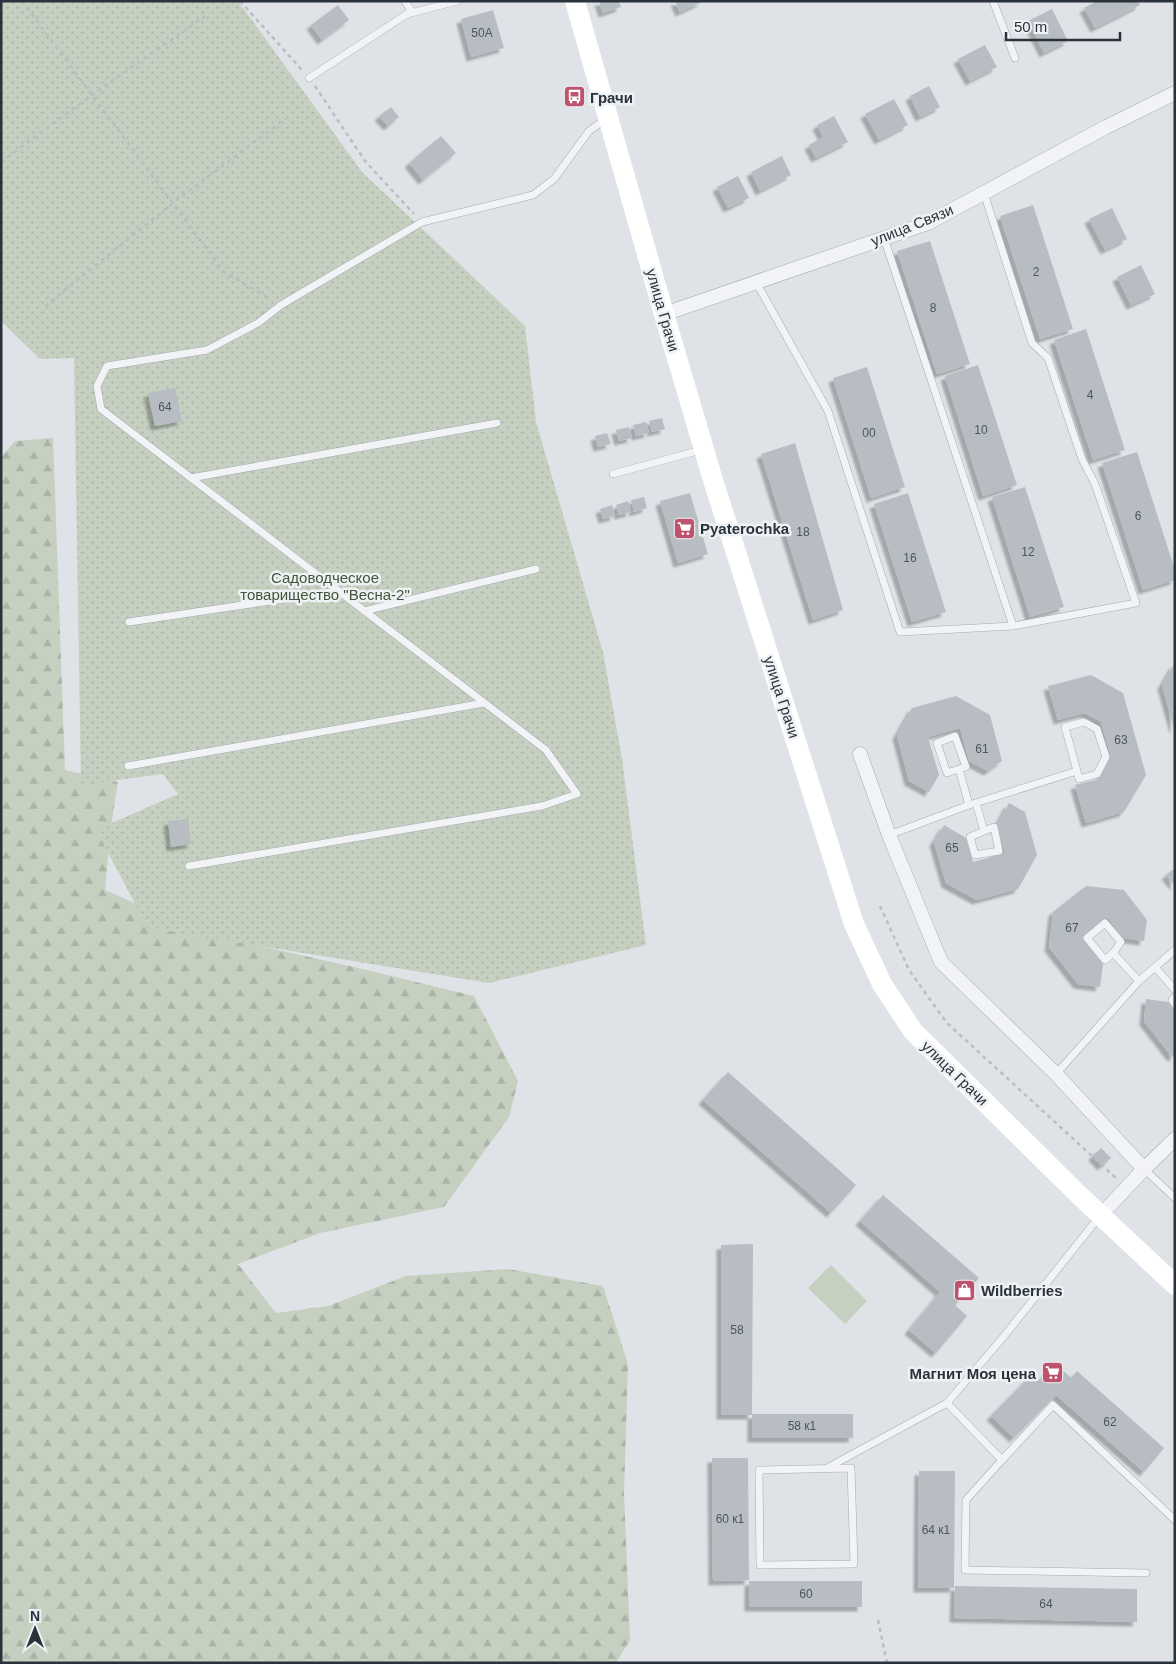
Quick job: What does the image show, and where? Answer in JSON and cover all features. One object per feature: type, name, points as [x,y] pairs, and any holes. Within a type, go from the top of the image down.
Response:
[{"type":"street","name":"улица Грачи","points":[[575,1],[704,449],[854,924],[882,984],[913,1031],[1175,1285]]},
{"type":"street","name":"улица Связи","points":[[664,314],[928,223],[1106,126],[1175,93]]},
{"type":"street","points":[[860,754],[889,835],[941,962],[1056,1074],[1144,1169]]},
{"type":"street","points":[[1101,1214],[1175,1139]]},
{"type":"lane","points":[[406,1],[412,12]]},
{"type":"lane","points":[[309,78],[407,14],[456,1]]},
{"type":"lane","points":[[993,1],[1015,58]]},
{"type":"lane","points":[[189,866],[542,806],[577,794],[546,750],[100,409],[97,386],[107,366],[208,350],[258,323],[281,305],[422,222],[533,195],[554,179],[589,131],[608,117]]},
{"type":"lane","points":[[756,282],[828,411],[900,632],[1013,626],[1136,603],[1095,484],[1082,459],[1048,358],[1032,343],[984,193]]},
{"type":"lane","points":[[884,238],[1013,626]]},
{"type":"lane","points":[[191,478],[497,422]]},
{"type":"lane","points":[[613,474],[704,449]]},
{"type":"lane","points":[[364,610],[536,569]]},
{"type":"lane","points":[[130,622],[338,591]]},
{"type":"lane","points":[[128,766],[484,703]]},
{"type":"lane","points":[[1084,722],[1097,729],[1106,757],[1097,774],[1079,779],[1077,771],[1065,728],[1084,722]]},
{"type":"lane","points":[[955,736],[966,767],[958,769],[947,773],[937,743],[955,736]]},
{"type":"lane","points":[[958,769],[984,831]]},
{"type":"lane","points":[[889,835],[972,804],[1077,771]]},
{"type":"lane","points":[[994,827],[999,851],[975,855],[970,836],[984,831],[994,827]]},
{"type":"lane","points":[[1105,923],[1121,942],[1113,953],[1105,960],[1087,938],[1105,923]]},
{"type":"lane","points":[[1056,1074],[1139,981],[1175,950]]},
{"type":"lane","points":[[1113,953],[1139,981]]},
{"type":"lane","points":[[1155,967],[1175,990]]},
{"type":"lane","points":[[1175,997],[1172,1000],[1175,1004]]},
{"type":"lane","points":[[1144,1169],[1175,1198]]},
{"type":"lane","points":[[825,1469],[851,1468],[854,1564],[760,1565],[759,1470],[825,1469],[948,1403],[1005,1335],[1101,1214]]},
{"type":"lane","points":[[948,1403],[1002,1460]]},
{"type":"lane","points":[[1146,1573],[965,1570],[966,1500],[1053,1405],[1175,1520]]},
{"type":"path","points":[[22,1],[224,272],[281,305]]},
{"type":"path","points":[[240,1],[309,78],[365,161],[422,222]]},
{"type":"path","points":[[1,162],[92,95],[205,16]]},
{"type":"path","points":[[45,306],[173,203],[284,119]]},
{"type":"path","points":[[880,906],[909,970],[947,1023],[1127,1187]]},
{"type":"path","points":[[878,1620],[887,1663]]},
{"type":"green space","name":"Садоводческое товарищество \"Весна-2\"","points":[[1,1],[238,1],[362,172],[525,326],[536,422],[603,652],[622,759],[646,945],[489,983],[148,928],[96,830],[178,794],[163,774],[81,785],[74,358],[40,359],[1,321]]},
{"type":"green space","points":[[53,438],[65,770],[118,782],[111,827],[105,890],[205,934],[474,996],[518,1081],[509,1117],[444,1207],[320,1233],[238,1264],[276,1313],[328,1306],[406,1276],[508,1269],[603,1286],[628,1364],[624,1493],[630,1640],[616,1663],[1,1663],[1,457],[15,441]]},
{"type":"green space","points":[[831,1265],[867,1301],[845,1324],[808,1288]]},
{"type":"building","points":[[599,1],[619,1],[621,7],[603,13]]},
{"type":"building","points":[[675,1],[704,1],[680,12]]},
{"type":"building","points":[[1097,1],[1138,1],[1140,5],[1095,28],[1084,8]]},
{"type":"building","points":[[338,5],[349,20],[322,40],[311,25]]},
{"type":"building","points":[[1052,9],[1068,41],[1044,53],[1028,21]]},
{"type":"building","points":[[493,10],[504,48],[471,57],[461,19]]},
{"type":"building","points":[[985,45],[997,67],[970,81],[958,59]]},
{"type":"building","points":[[929,86],[940,107],[920,117],[910,96]]},
{"type":"building","points":[[894,99],[908,125],[879,140],[865,114]]},
{"type":"building","points":[[391,107],[399,117],[388,126],[379,116]]},
{"type":"building","points":[[834,116],[848,142],[816,158],[809,145],[823,137],[817,125]]},
{"type":"building","points":[[441,136],[456,153],[423,180],[409,163]]},
{"type":"building","points":[[782,156],[791,175],[760,191],[751,172]]},
{"type":"building","points":[[738,176],[749,198],[728,208],[717,187]]},
{"type":"building","points":[[1033,205],[1073,329],[1040,339],[1000,216]]},
{"type":"building","points":[[1112,208],[1127,239],[1105,250],[1089,219]]},
{"type":"building","points":[[930,241],[970,364],[937,374],[897,251]]},
{"type":"building","points":[[1141,265],[1155,294],[1131,305],[1117,277]]},
{"type":"building","points":[[1086,329],[1125,450],[1093,460],[1054,340]]},
{"type":"building","points":[[978,365],[1017,485],[983,496],[945,376]]},
{"type":"building","points":[[867,367],[905,487],[871,498],[833,378]]},
{"type":"building","points":[[175,388],[182,421],[155,426],[148,393]]},
{"type":"building","points":[[662,418],[665,429],[652,432],[649,421]]},
{"type":"building","points":[[646,422],[649,433],[636,436],[633,425]]},
{"type":"building","points":[[629,427],[632,438],[619,441],[616,430]]},
{"type":"building","points":[[607,433],[611,444],[598,447],[595,436]]},
{"type":"building","points":[[795,443],[843,610],[813,620],[761,454]]},
{"type":"building","points":[[1137,452],[1175,570],[1175,580],[1143,590],[1102,463]]},
{"type":"building","points":[[1025,487],[1064,607],[1030,617],[992,497]]},
{"type":"building","name":"Pyaterochka","points":[[690,493],[708,554],[678,563],[660,501]]},
{"type":"building","points":[[908,493],[946,612],[912,622],[874,504]]},
{"type":"building","points":[[644,497],[647,508],[634,512],[631,500]]},
{"type":"building","points":[[628,501],[631,512],[619,515],[616,505]]},
{"type":"building","points":[[612,505],[615,516],[603,519],[600,509]]},
{"type":"building","points":[[1175,662],[1175,728],[1174,728],[1162,685]]},
{"type":"building","points":[[1091,675],[1123,693],[1146,775],[1124,812],[1086,823],[1075,785],[1099,779],[1111,758],[1101,722],[1085,713],[1058,720],[1048,686]]},
{"type":"building","points":[[956,696],[990,715],[1002,761],[988,771],[969,761],[960,728],[928,737],[939,775],[929,792],[909,781],[897,735],[912,708]]},
{"type":"building","points":[[1009,803],[1025,812],[1037,855],[1018,889],[977,900],[946,883],[934,842],[944,825],[966,838],[973,862],[1005,853],[997,825]]},
{"type":"building","points":[[188,819],[191,844],[171,847],[168,821]]},
{"type":"building","points":[[1175,868],[1175,886],[1166,875]]},
{"type":"building","points":[[1086,886],[1124,890],[1147,920],[1144,941],[1123,938],[1107,917],[1082,937],[1103,964],[1100,987],[1078,984],[1049,947],[1053,912]]},
{"type":"building","points":[[1146,999],[1168,1002],[1175,1011],[1175,1056],[1172,1057],[1144,1021]]},
{"type":"building","points":[[728,1072],[856,1185],[831,1213],[703,1100]]},
{"type":"building","points":[[1101,1148],[1111,1158],[1102,1166],[1093,1156]]},
{"type":"building","points":[[883,1195],[979,1278],[955,1305],[967,1316],[936,1353],[909,1330],[940,1292],[860,1221]]},
{"type":"building","points":[[753,1244],[752,1414],[853,1414],[853,1438],[752,1438],[752,1415],[721,1415],[721,1245]]},
{"type":"building","points":[[1055,1363],[1071,1378],[1077,1371],[1164,1448],[1144,1472],[1056,1395],[1014,1438],[991,1416],[1033,1373],[1040,1380]]},
{"type":"building","points":[[712,1458],[748,1458],[749,1580],[713,1581]]},
{"type":"building","points":[[919,1471],[955,1471],[954,1588],[918,1588]]},
{"type":"building","points":[[749,1581],[862,1581],[862,1607],[749,1607]]},
{"type":"building","points":[[955,1586],[1137,1589],[1137,1622],[954,1618]]},
{"type":"place","name":"Грачи","points":[[574,97]]},
{"type":"place","name":"Pyaterochka","points":[[684,528]]},
{"type":"place","name":"Wildberries","points":[[965,1290]]},
{"type":"place","name":"Магнит Моя цена","points":[[1052,1373]]}]
